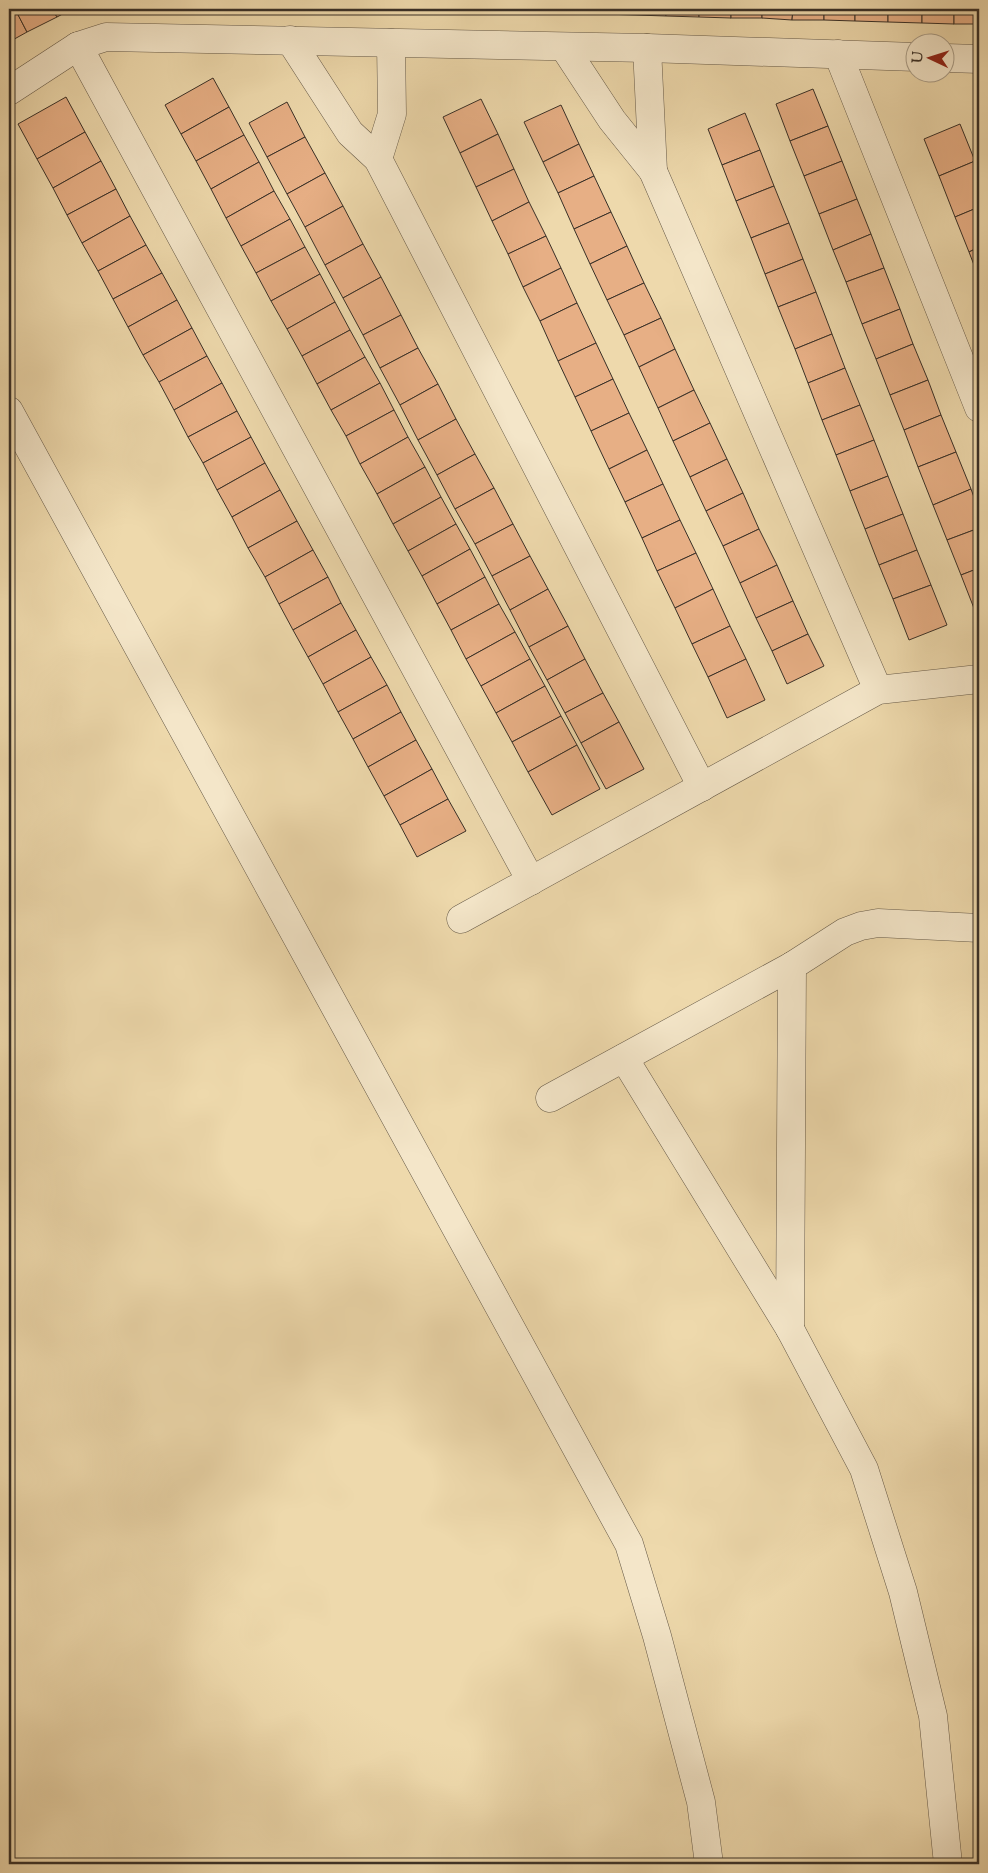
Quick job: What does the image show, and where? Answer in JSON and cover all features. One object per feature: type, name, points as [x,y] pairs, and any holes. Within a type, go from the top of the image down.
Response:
[{"type":"street","points":[[9,91],[78,46],[106,37],[647,48],[906,57]]},
{"type":"street","points":[[290,40],[350,133],[378,159],[702,787]]},
{"type":"street","points":[[378,159],[392,114],[391,43]]},
{"type":"street","points":[[78,46],[531,881]]},
{"type":"street","points":[[564,47],[612,120],[653,171],[878,690]]},
{"type":"street","points":[[647,48],[653,171]]},
{"type":"street","points":[[838,54],[979,408]]},
{"type":"street","points":[[956,58],[979,59]]},
{"type":"street","points":[[9,411],[629,1544],[657,1636],[701,1802],[709,1864]]},
{"type":"street","points":[[461,920],[878,690],[979,679]]},
{"type":"street","points":[[550,1098],[792,966],[845,932],[861,926],[878,923],[979,928]]},
{"type":"street","points":[[790,1329],[792,966]]},
{"type":"street","points":[[624,1058],[790,1329],[864,1469],[903,1592],[933,1716],[948,1864]]},
{"type":"building","points":[[9,9],[15,9],[27,32],[9,42]]},
{"type":"building","points":[[15,9],[52,9],[57,17],[27,32]]},
{"type":"building","points":[[52,9],[72,9],[57,17]]},
{"type":"building","points":[[472,9],[472,11],[440,10]]},
{"type":"building","points":[[472,9],[508,9],[508,12],[472,11]]},
{"type":"building","points":[[508,9],[539,9],[539,13],[508,12]]},
{"type":"building","points":[[539,9],[570,9],[569,13],[539,13]]},
{"type":"building","points":[[570,9],[602,9],[602,14],[569,13]]},
{"type":"building","points":[[602,9],[636,9],[636,15],[602,14]]},
{"type":"building","points":[[636,9],[666,9],[666,16],[636,15]]},
{"type":"building","points":[[666,9],[699,9],[699,17],[666,16]]},
{"type":"building","points":[[699,9],[731,9],[731,18],[699,17]]},
{"type":"building","points":[[731,9],[762,9],[762,18],[731,18]]},
{"type":"building","points":[[762,9],[793,9],[792,20],[762,18]]},
{"type":"building","points":[[793,9],[824,9],[824,20],[792,20]]},
{"type":"building","points":[[824,9],[855,9],[855,21],[824,20]]},
{"type":"building","points":[[855,9],[888,9],[888,22],[855,21]]},
{"type":"building","points":[[888,9],[922,9],[922,23],[888,22]]},
{"type":"building","points":[[922,9],[954,9],[954,24],[922,23]]},
{"type":"building","points":[[954,9],[979,9],[979,24],[954,24]]},
{"type":"building","points":[[213,78],[229,107],[181,134],[165,105]]},
{"type":"building","points":[[813,89],[828,126],[790,141],[776,104]]},
{"type":"building","points":[[66,97],[85,132],[37,159],[18,124]]},
{"type":"building","points":[[481,99],[498,134],[460,153],[443,117]]},
{"type":"building","points":[[287,102],[305,137],[267,157],[249,123]]},
{"type":"building","points":[[561,105],[579,144],[543,162],[524,122]]},
{"type":"building","points":[[229,107],[244,135],[196,161],[181,134]]},
{"type":"building","points":[[745,113],[760,150],[722,165],[708,129]]},
{"type":"building","points":[[960,124],[975,161],[939,176],[924,139]]},
{"type":"building","points":[[828,126],[842,161],[804,176],[790,141]]},
{"type":"building","points":[[85,132],[101,161],[53,188],[37,159]]},
{"type":"building","points":[[498,134],[514,169],[476,187],[460,153]]},
{"type":"building","points":[[244,135],[259,162],[211,189],[196,161]]},
{"type":"building","points":[[305,137],[325,173],[287,194],[267,157]]},
{"type":"building","points":[[579,144],[594,176],[558,193],[543,162]]},
{"type":"building","points":[[760,150],[774,186],[736,201],[722,165]]},
{"type":"building","points":[[101,161],[116,189],[67,215],[53,188]]},
{"type":"building","points":[[842,161],[857,199],[819,214],[804,176]]},
{"type":"building","points":[[975,161],[979,171],[979,207],[955,217],[939,176]]},
{"type":"building","points":[[259,162],[274,191],[226,218],[211,189]]},
{"type":"building","points":[[514,169],[529,202],[492,221],[476,187]]},
{"type":"building","points":[[325,173],[343,206],[305,227],[287,194]]},
{"type":"building","points":[[594,176],[611,212],[574,229],[558,193]]},
{"type":"building","points":[[774,186],[789,223],[751,238],[736,201]]},
{"type":"building","points":[[116,189],[130,216],[82,243],[67,215]]},
{"type":"building","points":[[274,191],[290,219],[241,246],[226,218]]},
{"type":"building","points":[[857,199],[871,234],[833,250],[819,214]]},
{"type":"building","points":[[529,202],[546,236],[508,254],[492,221]]},
{"type":"building","points":[[343,206],[363,244],[325,265],[305,227]]},
{"type":"building","points":[[979,207],[979,247],[969,252],[955,217]]},
{"type":"building","points":[[611,212],[627,246],[590,264],[574,229]]},
{"type":"building","points":[[130,216],[146,245],[98,271],[82,243]]},
{"type":"building","points":[[290,219],[305,247],[256,273],[241,246]]},
{"type":"building","points":[[789,223],[803,259],[765,274],[751,238]]},
{"type":"building","points":[[871,234],[884,268],[846,282],[833,250]]},
{"type":"building","points":[[546,236],[561,268],[523,287],[508,254]]},
{"type":"building","points":[[363,244],[381,277],[343,298],[325,265]]},
{"type":"building","points":[[146,245],[162,273],[113,299],[98,271]]},
{"type":"building","points":[[627,246],[644,283],[607,300],[590,264]]},
{"type":"building","points":[[305,247],[320,274],[271,301],[256,273]]},
{"type":"building","points":[[979,247],[979,278],[969,252]]},
{"type":"building","points":[[803,259],[816,292],[778,307],[765,274]]},
{"type":"building","points":[[561,268],[577,303],[540,321],[523,287]]},
{"type":"building","points":[[884,268],[900,309],[862,324],[846,282]]},
{"type":"building","points":[[162,273],[177,300],[128,327],[113,299]]},
{"type":"building","points":[[320,274],[335,302],[287,329],[271,301]]},
{"type":"building","points":[[381,277],[401,315],[363,335],[343,298]]},
{"type":"building","points":[[644,283],[661,318],[624,335],[607,300]]},
{"type":"building","points":[[816,292],[832,334],[795,349],[778,307]]},
{"type":"building","points":[[177,300],[192,328],[143,355],[128,327]]},
{"type":"building","points":[[335,302],[350,330],[302,356],[287,329]]},
{"type":"building","points":[[577,303],[596,343],[558,361],[540,321]]},
{"type":"building","points":[[900,309],[913,344],[876,359],[862,324]]},
{"type":"building","points":[[401,315],[418,348],[380,368],[363,335]]},
{"type":"building","points":[[661,318],[675,349],[639,367],[624,335]]},
{"type":"building","points":[[192,328],[207,356],[159,382],[143,355]]},
{"type":"building","points":[[350,330],[365,357],[317,384],[302,356]]},
{"type":"building","points":[[832,334],[845,368],[808,383],[795,349]]},
{"type":"building","points":[[596,343],[613,379],[575,397],[558,361]]},
{"type":"building","points":[[913,344],[928,380],[890,395],[876,359]]},
{"type":"building","points":[[418,348],[438,384],[400,405],[380,368]]},
{"type":"building","points":[[675,349],[694,390],[658,408],[639,367]]},
{"type":"building","points":[[207,356],[222,383],[174,410],[159,382]]},
{"type":"building","points":[[365,357],[380,383],[331,410],[317,384]]},
{"type":"building","points":[[845,368],[860,405],[822,420],[808,383]]},
{"type":"building","points":[[613,379],[629,413],[591,431],[575,397]]},
{"type":"building","points":[[928,380],[941,415],[904,430],[890,395]]},
{"type":"building","points":[[222,383],[237,411],[188,437],[174,410]]},
{"type":"building","points":[[380,383],[394,410],[346,436],[331,410]]},
{"type":"building","points":[[438,384],[456,419],[418,440],[400,405]]},
{"type":"building","points":[[694,390],[710,423],[673,441],[658,408]]},
{"type":"building","points":[[860,405],[874,440],[836,455],[822,420]]},
{"type":"building","points":[[394,410],[408,437],[360,464],[346,436]]},
{"type":"building","points":[[237,411],[251,437],[203,463],[188,437]]},
{"type":"building","points":[[629,413],[647,450],[609,469],[591,431]]},
{"type":"building","points":[[941,415],[956,452],[918,467],[904,430]]},
{"type":"building","points":[[456,419],[475,454],[437,475],[418,440]]},
{"type":"building","points":[[710,423],[727,459],[690,477],[673,441]]},
{"type":"building","points":[[251,437],[265,463],[217,490],[203,463]]},
{"type":"building","points":[[408,437],[425,467],[377,494],[360,464]]},
{"type":"building","points":[[874,440],[888,476],[850,491],[836,455]]},
{"type":"building","points":[[647,450],[663,484],[625,502],[609,469]]},
{"type":"building","points":[[956,452],[971,489],[933,505],[918,467]]},
{"type":"building","points":[[475,454],[494,488],[455,509],[437,475]]},
{"type":"building","points":[[727,459],[743,493],[706,511],[690,477]]},
{"type":"building","points":[[265,463],[280,490],[232,517],[217,490]]},
{"type":"building","points":[[425,467],[441,497],[393,524],[377,494]]},
{"type":"building","points":[[888,476],[903,514],[865,529],[850,491]]},
{"type":"building","points":[[663,484],[680,520],[642,538],[625,502]]},
{"type":"building","points":[[494,488],[513,524],[475,544],[455,509]]},
{"type":"building","points":[[971,489],[979,511],[979,528],[947,540],[933,505]]},
{"type":"building","points":[[280,490],[297,521],[248,548],[232,517]]},
{"type":"building","points":[[743,493],[759,529],[723,546],[706,511]]},
{"type":"building","points":[[441,497],[456,524],[408,551],[393,524]]},
{"type":"building","points":[[903,514],[917,550],[879,565],[865,529]]},
{"type":"building","points":[[680,520],[696,553],[657,571],[642,538]]},
{"type":"building","points":[[297,521],[313,550],[265,577],[248,548]]},
{"type":"building","points":[[456,524],[470,549],[422,576],[408,551]]},
{"type":"building","points":[[513,524],[530,556],[492,576],[475,544]]},
{"type":"building","points":[[979,528],[979,568],[961,575],[947,540]]},
{"type":"building","points":[[759,529],[777,565],[740,583],[723,546]]},
{"type":"building","points":[[470,549],[485,577],[437,604],[422,576]]},
{"type":"building","points":[[313,550],[328,577],[279,604],[265,577]]},
{"type":"building","points":[[917,550],[931,585],[893,599],[879,565]]},
{"type":"building","points":[[696,553],[713,589],[675,608],[657,571]]},
{"type":"building","points":[[530,556],[548,589],[510,610],[492,576]]},
{"type":"building","points":[[777,565],[793,601],[756,618],[740,583]]},
{"type":"building","points":[[979,568],[979,614],[977,616],[961,575]]},
{"type":"building","points":[[328,577],[341,603],[293,630],[279,604]]},
{"type":"building","points":[[485,577],[499,604],[451,630],[437,604]]},
{"type":"building","points":[[931,585],[947,625],[909,640],[893,599]]},
{"type":"building","points":[[548,589],[568,626],[529,647],[510,610]]},
{"type":"building","points":[[713,589],[730,626],[692,644],[675,608]]},
{"type":"building","points":[[793,601],[808,634],[772,651],[756,618]]},
{"type":"building","points":[[341,603],[356,630],[308,657],[293,630]]},
{"type":"building","points":[[499,604],[515,632],[466,659],[451,630]]},
{"type":"building","points":[[568,626],[585,659],[547,680],[529,647]]},
{"type":"building","points":[[730,626],[746,659],[708,677],[692,644]]},
{"type":"building","points":[[356,630],[371,657],[323,684],[308,657]]},
{"type":"building","points":[[515,632],[530,659],[481,686],[466,659]]},
{"type":"building","points":[[808,634],[824,666],[787,684],[772,651]]},
{"type":"building","points":[[371,657],[387,685],[338,712],[323,684]]},
{"type":"building","points":[[530,659],[545,686],[496,713],[481,686]]},
{"type":"building","points":[[585,659],[603,693],[565,713],[547,680]]},
{"type":"building","points":[[746,659],[765,700],[727,718],[708,677]]},
{"type":"building","points":[[387,685],[401,712],[353,739],[338,712]]},
{"type":"building","points":[[545,686],[561,716],[512,742],[496,713]]},
{"type":"building","points":[[603,693],[619,722],[581,743],[565,713]]},
{"type":"building","points":[[401,712],[416,740],[368,767],[353,739]]},
{"type":"building","points":[[561,716],[577,745],[528,772],[512,742]]},
{"type":"building","points":[[619,722],[644,769],[606,789],[581,743]]},
{"type":"building","points":[[416,740],[432,769],[384,796],[368,767]]},
{"type":"building","points":[[577,745],[600,789],[552,815],[528,772]]},
{"type":"building","points":[[432,769],[448,799],[400,825],[384,796]]},
{"type":"building","points":[[448,799],[466,831],[417,857],[400,825]]}]
